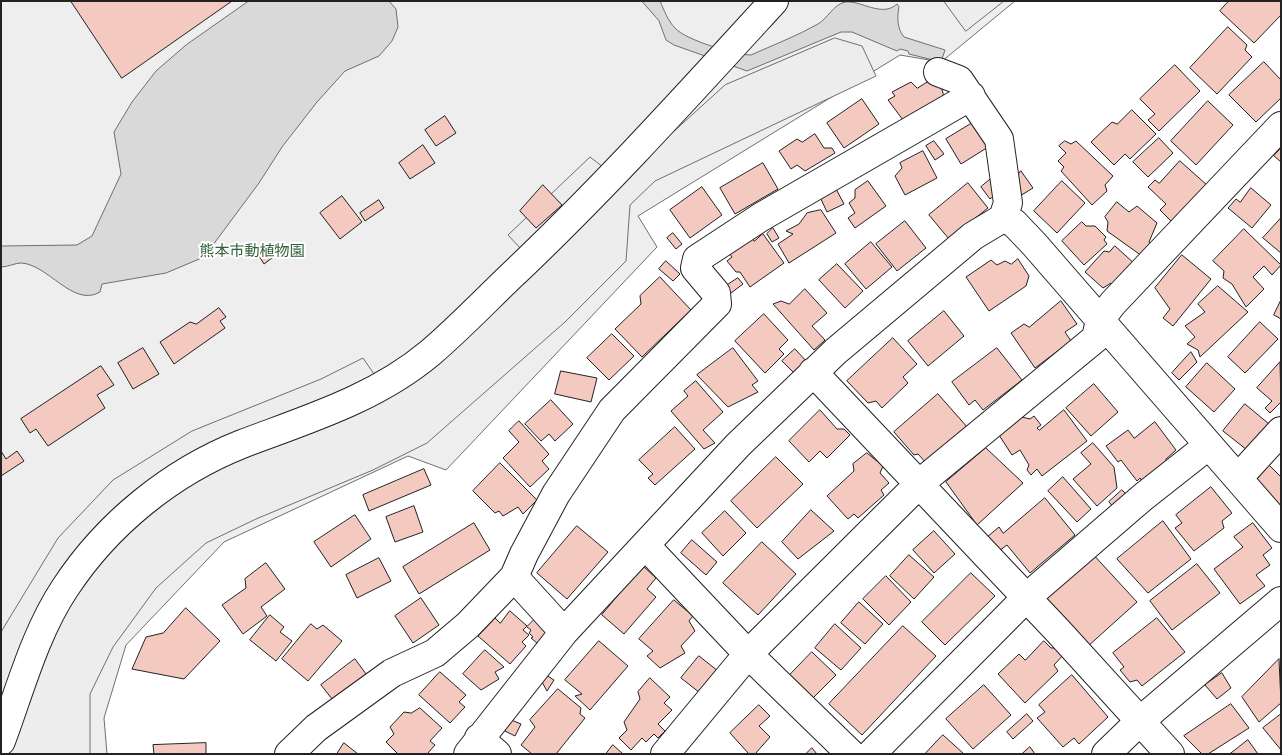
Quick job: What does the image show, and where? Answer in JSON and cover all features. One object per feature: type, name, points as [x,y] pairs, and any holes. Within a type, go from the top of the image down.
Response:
[{"type":"street","points":[[1,741],[42,632],[64,589],[102,539],[146,501],[186,472],[224,451],[348,404],[392,380],[430,353],[574,216],[774,1]]},
{"type":"street","points":[[481,748],[564,632],[738,445],[813,372],[974,236],[1003,218],[1008,202],[999,140],[959,80],[938,72]]},
{"type":"street","points":[[289,754],[316,728],[392,673],[436,653],[468,625],[514,577],[556,494],[612,410],[717,304],[716,293],[695,268],[697,259],[761,217],[971,96]]},
{"type":"street","points":[[665,754],[748,654],[920,483],[1096,338],[1100,320],[1113,303],[1281,126]]},
{"type":"street","points":[[1003,218],[1014,223],[1281,528]]},
{"type":"street","points":[[813,372],[1027,597],[1170,754]]},
{"type":"street","points":[[1238,478],[1281,431]]},
{"type":"street","points":[[871,754],[1027,597],[1143,497],[1209,445]]},
{"type":"street","points":[[645,545],[748,654],[850,754]]},
{"type":"street","points":[[514,577],[564,632]]},
{"type":"street","points":[[1106,754],[1140,721],[1281,601]]},
{"type":"green space","name":"熊本市動植物園","points":[[1,1],[1015,1],[941,62],[900,55],[638,216],[657,247],[446,470],[408,456],[224,542],[126,645],[104,718],[107,754],[1,754]]},
{"type":"shaded area","points":[[249,1],[389,1],[396,9],[398,27],[392,41],[379,56],[345,71],[317,102],[282,147],[259,183],[204,257],[166,273],[102,284],[100,292],[90,295],[70,290],[31,265],[21,263],[1,267],[1,246],[77,245],[92,236],[121,174],[114,132],[132,102],[156,71],[186,45]]},
{"type":"shaded area","points":[[642,1],[660,1],[673,25],[681,33],[699,42],[723,50],[751,55],[818,24],[837,6],[845,2],[878,9],[891,8],[897,4],[899,7],[899,27],[904,37],[945,50],[941,62],[909,54],[908,51],[900,49],[897,51],[852,32],[841,32],[747,71],[674,45],[666,40],[659,21]]},
{"type":"shaded area","points":[[944,1],[1004,1],[966,31]]},
{"type":"shaded area","points":[[835,38],[862,46],[876,76],[655,181],[630,205],[626,261],[565,322],[427,443],[373,470],[256,519],[206,543],[156,588],[113,647],[90,694],[90,754],[1,754],[1,632],[58,538],[113,480],[192,431],[321,379],[363,358],[387,393],[536,265],[508,235],[590,157],[620,180],[725,85]]},
{"type":"building","points":[[71,1],[232,1],[122,78]]},
{"type":"building","points":[[1229,1],[1281,1],[1281,15],[1254,43],[1220,11]]},
{"type":"building","points":[[1228,27],[1247,45],[1245,50],[1252,57],[1217,94],[1190,68]]},
{"type":"building","points":[[1264,62],[1281,80],[1281,98],[1256,122],[1229,95]]},
{"type":"building","points":[[1175,65],[1200,91],[1159,131],[1148,120],[1155,114],[1140,99]]},
{"type":"building","points":[[931,80],[934,85],[940,82],[944,97],[903,120],[888,100],[895,96],[892,92],[911,82],[917,88]]},
{"type":"building","points":[[862,99],[879,124],[844,148],[827,123]]},
{"type":"building","points":[[1208,101],[1233,125],[1196,165],[1171,141]]},
{"type":"building","points":[[1132,110],[1156,134],[1130,159],[1125,154],[1114,165],[1091,142],[1112,122],[1117,124]]},
{"type":"building","points":[[445,116],[456,133],[436,146],[425,130]]},
{"type":"building","points":[[979,119],[993,144],[961,164],[946,139]]},
{"type":"building","points":[[815,134],[824,148],[832,148],[835,153],[805,171],[797,165],[791,169],[779,151],[797,139],[802,142]]},
{"type":"building","points":[[1159,138],[1173,153],[1148,177],[1133,162]]},
{"type":"building","points":[[934,141],[944,154],[935,160],[926,146]]},
{"type":"building","points":[[1065,141],[1071,144],[1076,141],[1113,176],[1105,185],[1107,191],[1092,205],[1061,171],[1064,167],[1058,161],[1066,153],[1059,146]]},
{"type":"building","points":[[423,145],[435,163],[410,179],[399,163]]},
{"type":"building","points":[[1281,148],[1281,162],[1274,156]]},
{"type":"building","points":[[923,151],[937,178],[905,195],[895,176],[902,168],[900,163]]},
{"type":"building","points":[[1180,161],[1208,186],[1173,223],[1160,210],[1166,204],[1148,187],[1155,180],[1159,183]]},
{"type":"building","points":[[763,163],[778,189],[735,214],[720,188]]},
{"type":"building","points":[[1021,171],[1033,188],[1020,196],[1015,179]]},
{"type":"building","points":[[992,178],[1001,190],[990,199],[981,187]]},
{"type":"building","points":[[868,181],[886,206],[855,228],[848,218],[855,213],[849,203],[855,198],[855,190]]},
{"type":"building","points":[[1062,181],[1085,203],[1057,233],[1034,211]]},
{"type":"building","points":[[968,183],[988,208],[949,239],[929,215]]},
{"type":"building","points":[[543,185],[562,205],[536,228],[520,211]]},
{"type":"building","points":[[702,187],[722,215],[690,238],[670,210]]},
{"type":"building","points":[[835,187],[844,204],[827,212],[819,195]]},
{"type":"building","points":[[1251,188],[1271,205],[1252,228],[1228,208],[1236,199],[1240,202]]},
{"type":"building","points":[[342,196],[362,222],[340,239],[320,213]]},
{"type":"building","points":[[379,200],[384,208],[365,221],[360,213]]},
{"type":"building","points":[[1117,202],[1129,212],[1137,206],[1157,223],[1149,242],[1153,248],[1142,256],[1107,231],[1108,222],[1105,217]]},
{"type":"building","points":[[821,210],[836,233],[789,263],[778,244],[793,234],[786,231],[799,224],[807,213]]},
{"type":"building","points":[[1281,218],[1281,253],[1263,238]]},
{"type":"building","points":[[905,221],[926,248],[897,271],[876,244]]},
{"type":"building","points":[[1082,222],[1086,226],[1095,226],[1106,237],[1104,240],[1107,244],[1084,265],[1062,241]]},
{"type":"building","points":[[773,228],[779,238],[772,242],[767,234]]},
{"type":"building","points":[[1244,229],[1281,265],[1272,275],[1264,266],[1253,277],[1264,289],[1246,307],[1232,284],[1223,278],[1224,271],[1213,261]]},
{"type":"building","points":[[673,233],[682,244],[676,249],[667,238]]},
{"type":"building","points":[[763,234],[784,263],[750,287],[740,272],[736,272],[727,261],[732,257],[728,251],[750,235],[754,241]]},
{"type":"building","points":[[871,242],[892,267],[866,289],[845,264]]},
{"type":"building","points":[[1115,246],[1136,265],[1115,287],[1111,283],[1103,288],[1085,272],[1104,251],[1109,252]]},
{"type":"building","points":[[271,248],[276,255],[264,264],[259,256]]},
{"type":"building","points":[[1182,255],[1211,279],[1173,326],[1163,318],[1170,309],[1155,288]]},
{"type":"building","points":[[1018,259],[1029,276],[1026,286],[989,311],[966,277],[991,260],[997,265],[1005,261],[1011,264]]},
{"type":"building","points":[[666,261],[680,274],[673,281],[659,269]]},
{"type":"building","points":[[837,264],[863,291],[845,308],[819,280]]},
{"type":"building","points":[[660,277],[691,310],[642,357],[615,329],[641,304],[640,296]]},
{"type":"building","points":[[738,278],[743,284],[731,293],[726,286]]},
{"type":"building","points":[[1218,286],[1248,312],[1200,357],[1198,350],[1187,344],[1195,337],[1185,326],[1205,312],[1198,304]]},
{"type":"building","points":[[805,289],[827,313],[812,326],[825,340],[814,350],[773,304],[781,301],[789,304]]},
{"type":"building","points":[[1281,300],[1281,319],[1274,315]]},
{"type":"building","points":[[1061,301],[1077,324],[1065,332],[1071,341],[1035,368],[1011,333],[1024,324],[1029,327]]},
{"type":"building","points":[[219,308],[226,317],[220,321],[225,328],[174,364],[160,342],[190,322],[196,324]]},
{"type":"building","points":[[944,311],[964,336],[928,366],[908,341]]},
{"type":"building","points":[[764,314],[788,340],[779,349],[784,354],[765,373],[735,341]]},
{"type":"building","points":[[1260,322],[1278,339],[1245,373],[1228,357]]},
{"type":"building","points":[[612,334],[634,356],[609,380],[587,358]]},
{"type":"building","points":[[893,338],[917,364],[903,377],[908,383],[882,408],[876,401],[868,403],[847,381]]},
{"type":"building","points":[[143,348],[159,374],[133,389],[118,363]]},
{"type":"building","points":[[733,348],[758,381],[752,385],[758,392],[728,407],[697,375]]},
{"type":"building","points":[[997,348],[1022,380],[983,410],[975,400],[969,405],[952,382]]},
{"type":"building","points":[[795,349],[808,363],[796,375],[782,361]]},
{"type":"building","points":[[1191,352],[1197,362],[1179,380],[1172,373]]},
{"type":"building","points":[[1280,362],[1281,402],[1270,413],[1265,408],[1272,401],[1257,388]]},
{"type":"building","points":[[1207,363],[1235,389],[1214,412],[1186,387]]},
{"type":"building","points":[[101,366],[114,385],[97,395],[105,408],[48,446],[36,429],[30,433],[21,419]]},
{"type":"building","points":[[561,371],[597,378],[591,402],[555,394]]},
{"type":"building","points":[[696,381],[723,412],[703,430],[715,443],[704,449],[671,411],[688,396],[684,391]]},
{"type":"building","points":[[1094,384],[1118,412],[1091,436],[1066,408]]},
{"type":"building","points":[[938,394],[968,428],[927,464],[918,454],[914,455],[894,432]]},
{"type":"building","points":[[551,400],[573,424],[555,441],[549,434],[541,441],[525,424]]},
{"type":"building","points":[[1245,404],[1269,424],[1247,450],[1223,431]]},
{"type":"building","points":[[820,410],[837,429],[844,429],[850,435],[827,458],[820,451],[809,462],[789,441]]},
{"type":"building","points":[[1064,410],[1087,441],[1042,476],[1037,469],[1031,475],[1027,470],[1029,465],[1020,450],[1012,455],[997,432],[1022,417],[1030,419],[1034,416],[1041,425],[1037,428],[1039,430]]},
{"type":"building","points":[[519,421],[549,454],[542,461],[549,469],[530,487],[503,458],[519,442],[509,431]]},
{"type":"building","points":[[1155,422],[1176,450],[1166,459],[1166,468],[1144,484],[1140,478],[1137,481],[1121,460],[1118,462],[1106,446],[1128,430],[1134,438]]},
{"type":"building","points":[[675,427],[695,449],[655,485],[648,478],[653,474],[639,460]]},
{"type":"building","points":[[1093,443],[1114,467],[1117,488],[1097,506],[1073,479],[1091,464],[1081,453]]},
{"type":"building","points":[[986,448],[1023,483],[977,525],[946,482]]},
{"type":"building","points":[[1,451],[6,459],[17,451],[24,461],[1,476]]},
{"type":"building","points":[[867,453],[883,466],[880,473],[889,483],[881,490],[884,495],[858,518],[854,514],[848,519],[827,496],[854,471],[853,464]]},
{"type":"building","points":[[776,457],[803,484],[757,528],[731,501]]},
{"type":"building","points":[[500,463],[537,500],[523,514],[518,507],[503,516],[499,511],[495,513],[473,491]]},
{"type":"building","points":[[1269,465],[1281,477],[1281,513],[1255,482]]},
{"type":"building","points":[[424,469],[431,485],[369,511],[363,495]]},
{"type":"building","points":[[1063,477],[1091,509],[1077,522],[1048,491]]},
{"type":"building","points":[[1211,487],[1232,513],[1222,521],[1224,528],[1194,551],[1175,528],[1182,523],[1176,515]]},
{"type":"building","points":[[1122,490],[1128,496],[1114,508],[1109,502]]},
{"type":"building","points":[[1045,498],[1075,535],[1030,573],[1007,545],[999,551],[987,537],[999,527],[1003,533]]},
{"type":"building","points":[[414,506],[423,532],[395,542],[386,517]]},
{"type":"building","points":[[811,510],[834,531],[798,559],[782,542]]},
{"type":"building","points":[[725,511],[746,533],[723,556],[702,533]]},
{"type":"building","points":[[355,515],[371,539],[331,567],[314,542]]},
{"type":"building","points":[[1163,521],[1191,559],[1148,593],[1117,559]]},
{"type":"building","points":[[474,523],[490,550],[419,594],[403,567]]},
{"type":"building","points":[[1253,523],[1272,548],[1263,555],[1270,565],[1256,575],[1265,586],[1240,604],[1214,569],[1243,547],[1234,537]]},
{"type":"building","points":[[577,526],[608,552],[567,599],[537,573]]},
{"type":"building","points":[[934,531],[955,554],[934,573],[913,550]]},
{"type":"building","points":[[692,540],[717,562],[706,575],[681,553]]},
{"type":"building","points":[[762,542],[796,574],[758,615],[723,583]]},
{"type":"building","points":[[1090,551],[1137,602],[1087,647],[1042,604],[1043,592]]},
{"type":"building","points":[[909,555],[934,577],[914,599],[890,576]]},
{"type":"building","points":[[379,558],[391,581],[357,598],[346,575]]},
{"type":"building","points":[[266,563],[285,589],[261,607],[267,616],[243,634],[222,605],[246,588],[245,579]]},
{"type":"building","points":[[1197,564],[1220,593],[1172,630],[1150,601]]},
{"type":"building","points":[[643,566],[656,578],[647,589],[656,597],[624,634],[602,615]]},
{"type":"building","points":[[971,573],[995,596],[945,645],[922,622]]},
{"type":"building","points":[[886,576],[911,602],[889,625],[863,599]]},
{"type":"building","points":[[421,598],[439,625],[413,643],[395,616]]},
{"type":"building","points":[[674,600],[693,616],[689,621],[695,631],[681,646],[685,653],[660,668],[647,656],[653,651],[639,639]]},
{"type":"building","points":[[859,602],[883,624],[865,644],[841,623]]},
{"type":"building","points":[[186,608],[220,641],[184,679],[132,669],[146,637],[163,633]]},
{"type":"building","points":[[510,611],[527,626],[523,630],[529,635],[522,642],[526,646],[510,664],[478,636],[495,618],[500,623]]},
{"type":"building","points":[[270,615],[284,627],[280,632],[292,641],[276,661],[250,640]]},
{"type":"building","points":[[537,617],[551,629],[537,643],[531,638],[533,637],[529,633],[531,630],[527,627]]},
{"type":"building","points":[[1157,618],[1185,652],[1142,686],[1137,680],[1130,682],[1120,670],[1124,667],[1113,653]]},
{"type":"building","points":[[311,624],[317,629],[323,625],[342,641],[308,681],[282,659]]},
{"type":"building","points":[[835,624],[861,648],[841,670],[815,648]]},
{"type":"building","points":[[903,626],[936,656],[862,735],[829,704]]},
{"type":"building","points":[[599,641],[628,666],[590,710],[575,696],[582,694],[565,680]]},
{"type":"building","points":[[1044,641],[1051,648],[1057,648],[1066,652],[1054,665],[1058,671],[1025,703],[998,674],[1019,654],[1025,660]]},
{"type":"building","points":[[485,650],[504,667],[495,672],[499,679],[481,690],[463,674]]},
{"type":"building","points":[[812,652],[836,675],[809,702],[785,680]]},
{"type":"building","points":[[699,656],[718,671],[700,693],[681,678]]},
{"type":"building","points":[[355,659],[369,678],[336,704],[321,685]]},
{"type":"building","points":[[1279,659],[1281,703],[1259,722],[1242,697]]},
{"type":"building","points":[[440,672],[466,695],[459,702],[465,707],[450,723],[419,695]]},
{"type":"building","points":[[1222,673],[1231,688],[1217,699],[1205,685]]},
{"type":"building","points":[[546,675],[554,680],[547,691],[542,682]]},
{"type":"building","points":[[1072,675],[1108,717],[1079,744],[1074,738],[1063,747],[1037,718],[1045,712],[1039,705]]},
{"type":"building","points":[[650,678],[670,697],[664,703],[672,710],[658,724],[665,731],[658,738],[654,734],[646,742],[642,738],[631,750],[619,738],[627,730],[624,722],[640,699],[638,692]]},
{"type":"building","points":[[984,685],[1011,715],[973,749],[946,719]]},
{"type":"building","points":[[558,689],[581,708],[580,714],[585,718],[556,754],[532,754],[521,745],[535,727],[530,720]]},
{"type":"building","points":[[1231,704],[1249,728],[1208,754],[1202,754],[1184,736]]},
{"type":"building","points":[[759,705],[770,716],[759,726],[770,737],[755,754],[749,754],[730,733]]},
{"type":"building","points":[[420,708],[442,728],[430,741],[435,745],[427,754],[398,754],[386,742],[394,734],[390,727],[404,712],[411,713]]},
{"type":"building","points":[[1027,714],[1033,721],[1013,739],[1007,732]]},
{"type":"building","points":[[1281,714],[1281,750],[1263,728]]},
{"type":"building","points":[[509,719],[521,724],[515,736],[503,730]]},
{"type":"building","points":[[943,735],[964,754],[925,754]]},
{"type":"building","points":[[1248,740],[1258,754],[1230,754]]},
{"type":"building","points":[[206,743],[206,754],[154,754],[153,745]]},
{"type":"building","points":[[344,743],[358,754],[337,754]]},
{"type":"building","points":[[613,745],[623,754],[606,754]]},
{"type":"building","points":[[1030,747],[1035,754],[1022,754]]},
{"type":"building","points":[[812,748],[817,754],[806,754]]}]
